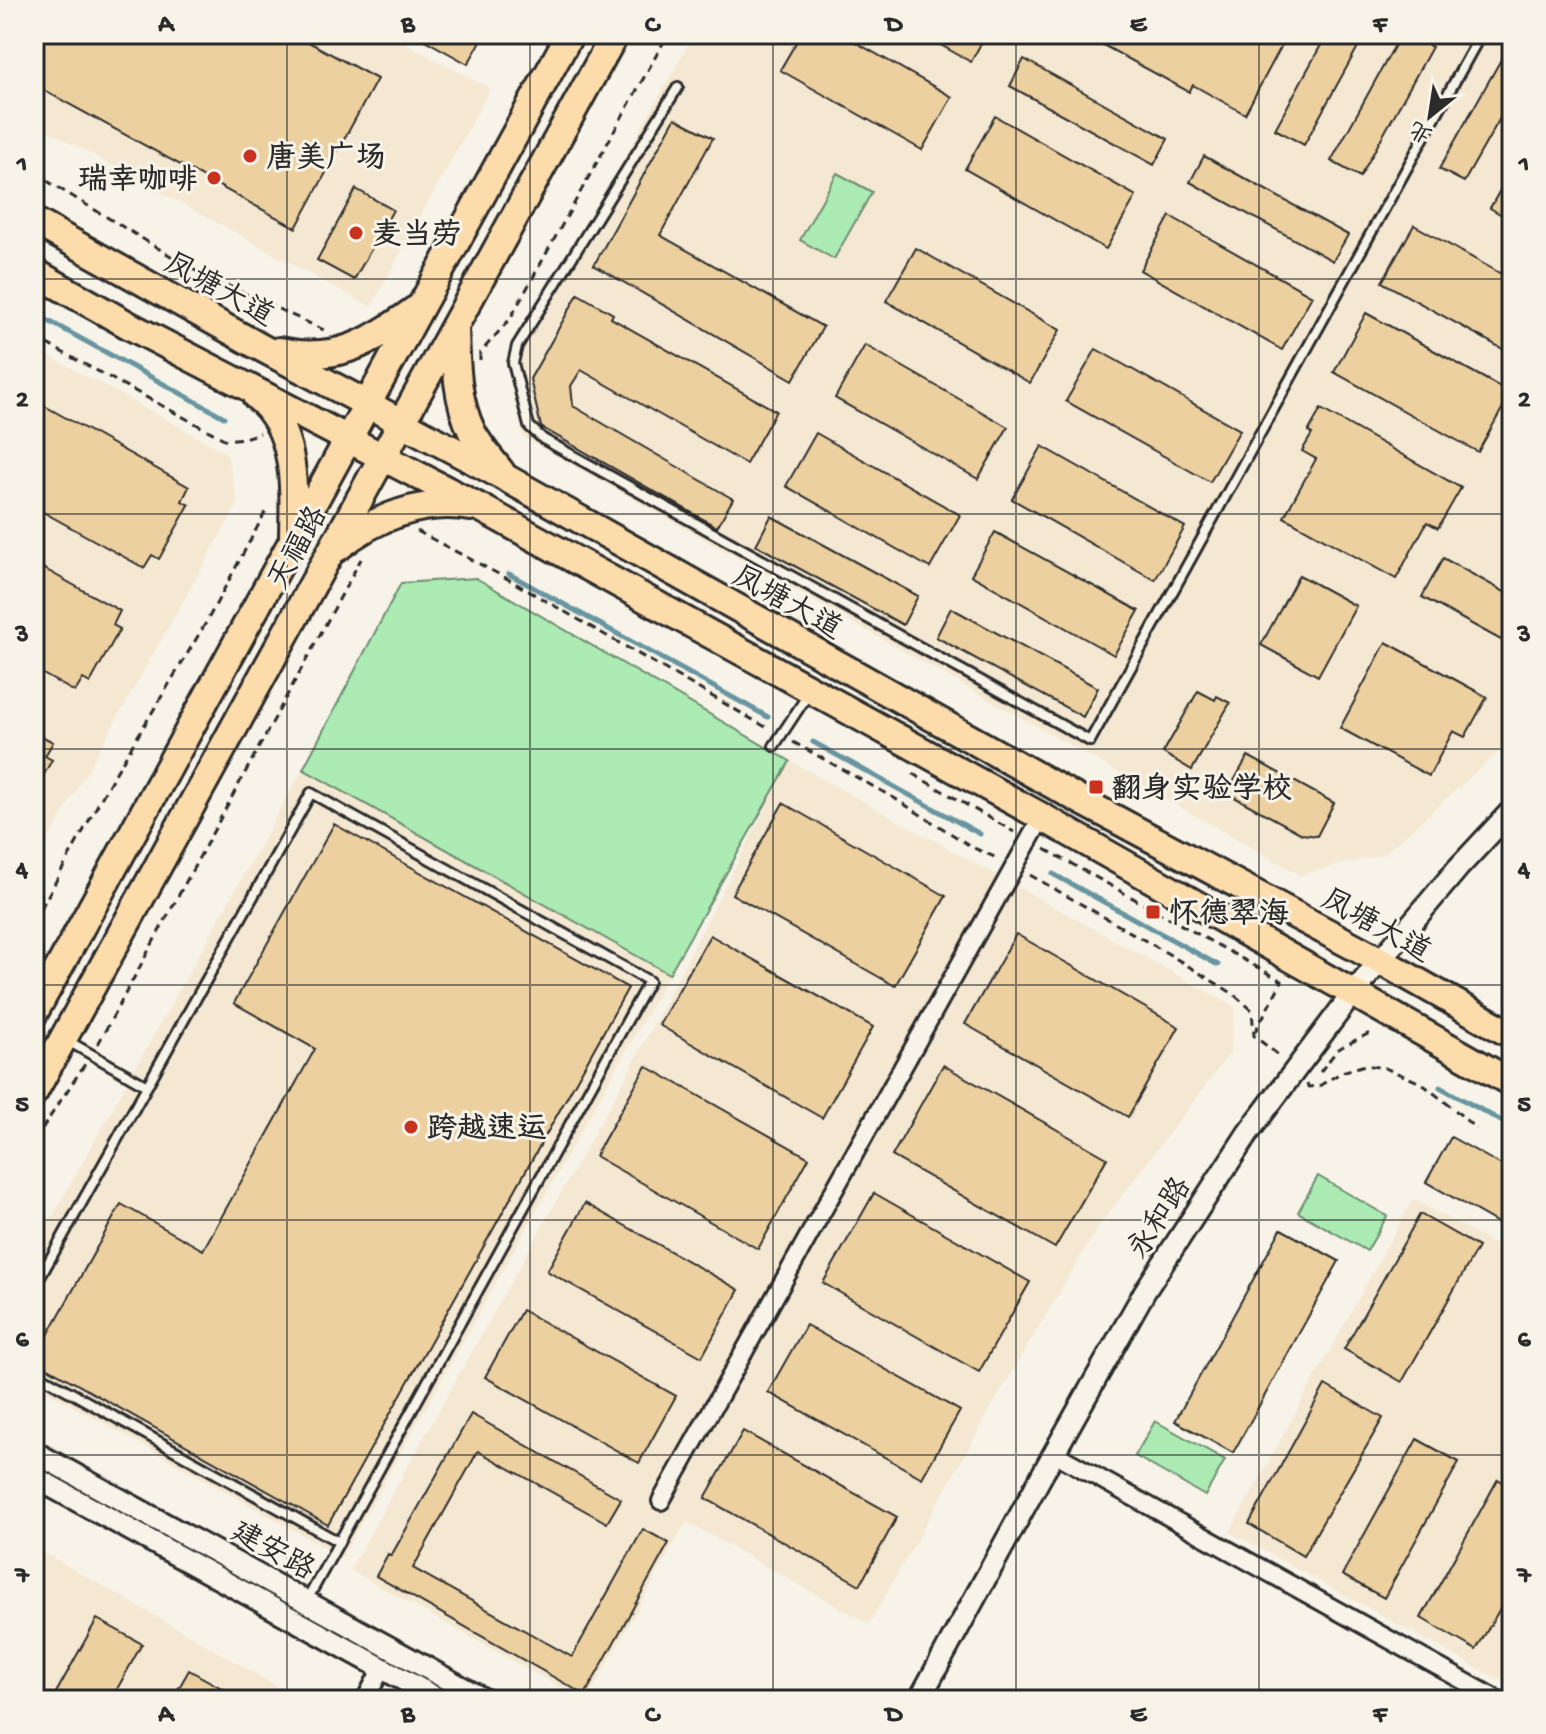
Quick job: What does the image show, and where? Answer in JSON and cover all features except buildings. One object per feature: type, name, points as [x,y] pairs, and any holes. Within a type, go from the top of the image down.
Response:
[{"type":"main road","name":"天福路","points":[[34,1092],[615,34]]},
{"type":"main road","name":"天福路","points":[[34,1013],[566,35]]},
{"type":"main road","name":"凤塘大道","points":[[34,221],[260,347],[506,478],[1078,799],[1381,961],[1512,1035]]},
{"type":"main road","points":[[34,272],[130,326],[481,508],[811,690],[1036,829],[1353,993],[1512,1083]]},
{"type":"main road","points":[[260,347],[292,354],[322,355],[348,349],[372,340],[421,305]]},
{"type":"main road","points":[[455,325],[458,386],[463,409],[473,433],[506,478]]},
{"type":"main road","points":[[231,377],[261,400],[284,436],[291,461],[293,540]]},
{"type":"main road","points":[[328,555],[358,531],[409,510],[435,505],[481,508]]},
{"type":"street","name":"永和路","points":[[919,1700],[1145,1291],[1248,1133],[1353,993],[1458,868],[1512,810]]},
{"type":"street","points":[[661,1501],[1036,829]]},
{"type":"street","name":"建安路","points":[[34,1452],[485,1700]]},
{"type":"street","points":[[1054,1453],[1498,1700]]},
{"type":"street","name":"建安路","points":[[34,1477],[440,1700]]},
{"type":"street","points":[[365,1700],[382,1668]]},
{"type":"lane","points":[[678,87],[517,346],[513,363],[529,426],[543,439],[1090,741],[1481,34]]},
{"type":"lane","points":[[774,746],[811,690]]},
{"type":"lane","points":[[34,1288],[311,793],[649,981],[307,1601]]},
{"type":"lane","points":[[63,1039],[147,1086]]},
{"type":"lane","points":[[34,1372],[339,1542]]},
{"type":"path","points":[[479,369],[480,353],[510,319],[668,34]]},
{"type":"path","points":[[34,173],[194,270],[326,331],[348,349]]},
{"type":"path","points":[[34,337],[226,440],[264,431],[284,436]]},
{"type":"path","points":[[34,921],[109,784],[207,621],[267,509]]},
{"type":"path","points":[[409,510],[409,527],[506,578],[894,798],[974,848],[1015,867],[1167,953],[1232,993],[1252,1010],[1254,1036],[1290,1062]]},
{"type":"path","points":[[34,1141],[92,1055],[360,560]]},
{"type":"path","points":[[908,770],[1036,829],[1282,981],[1254,1036]]},
{"type":"path","points":[[1308,1087],[1338,1049],[1376,1030]]},
{"type":"path","points":[[1308,1087],[1319,1086],[1342,1072],[1365,1065],[1385,1068],[1421,1083],[1476,1129]]},
{"type":"path","points":[[1304,1073],[1308,1087]]},
{"type":"shaded area","name":"唐美广场","points":[[34,34],[389,34],[490,89],[371,307],[34,123]]},
{"type":"shaded area","points":[[694,34],[1512,34],[1512,740],[1384,854],[1300,875],[523,437],[509,364]]},
{"type":"shaded area","points":[[34,348],[227,453],[238,504],[34,865]]},
{"type":"shaded area","points":[[790,761],[1235,1007],[1230,1053],[1099,1226],[1014,1368],[869,1624],[686,1522],[587,1700],[583,1700],[350,1570],[633,1064]]},
{"type":"shaded area","name":"跨越速运","points":[[303,769],[669,974],[342,1557],[34,1384],[34,1249]]},
{"type":"shaded area","points":[[1413,1199],[1512,1254],[1510,1686],[1230,1532]]},
{"type":"shaded area","points":[[34,1547],[194,1638],[300,1700],[34,1700]]},
{"type":"green space","points":[[837,173],[872,192],[834,259],[800,240]]},
{"type":"green space","points":[[476,578],[790,761],[669,974],[303,769],[401,583]]},
{"type":"green space","points":[[1318,1176],[1387,1216],[1367,1251],[1298,1212]]},
{"type":"green space","points":[[1155,1421],[1225,1460],[1205,1496],[1135,1456]]},
{"type":"waterway","points":[[34,313],[224,417]]},
{"type":"waterway","points":[[509,574],[768,717]]},
{"type":"waterway","points":[[813,742],[980,834]]},
{"type":"waterway","points":[[1053,874],[1218,965]]},
{"type":"waterway","points":[[1440,1087],[1512,1127]]},
{"type":"place","name":"唐美广场","points":[[250,156]]},
{"type":"place","name":"瑞幸咖啡","points":[[214,178]]},
{"type":"place","name":"麦当劳","points":[[356,233]]},
{"type":"place","name":"翻身实验学校","points":[[1096,787]]},
{"type":"place","name":"怀德翠海","points":[[1153,912]]},
{"type":"place","name":"跨越速运","points":[[411,1127]]}]
